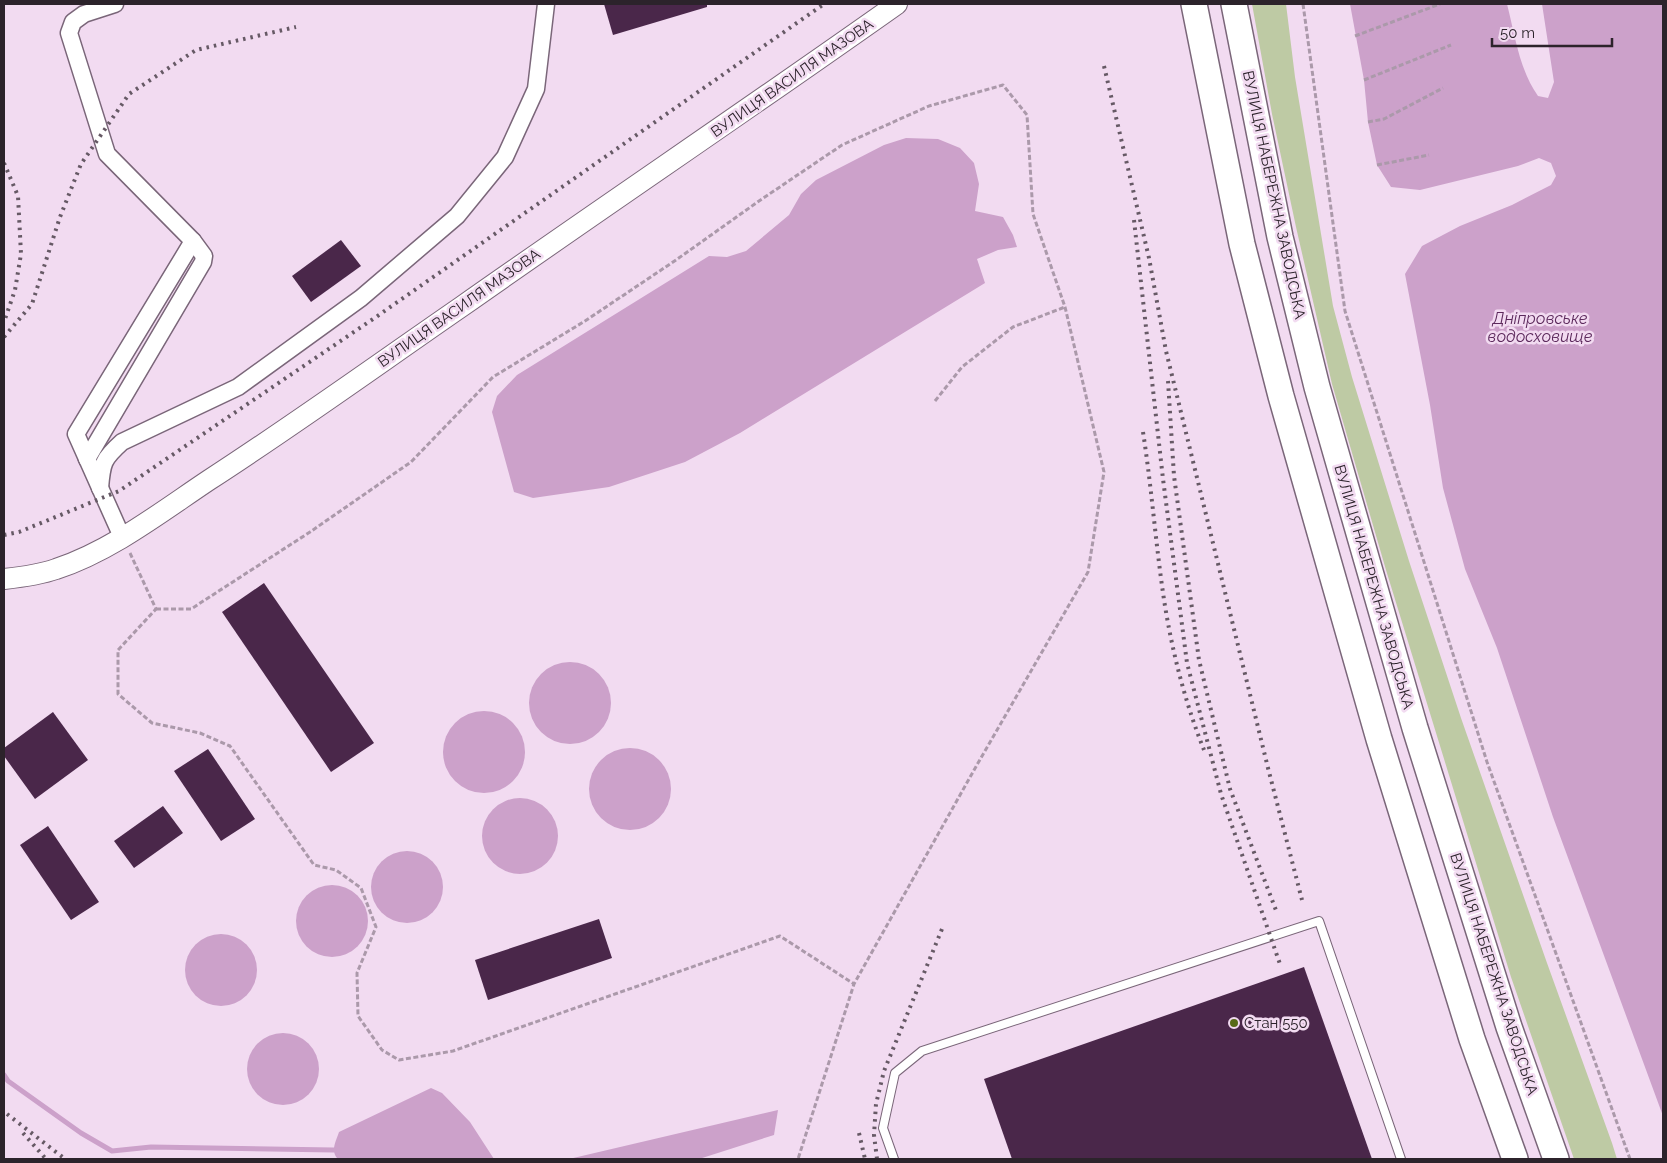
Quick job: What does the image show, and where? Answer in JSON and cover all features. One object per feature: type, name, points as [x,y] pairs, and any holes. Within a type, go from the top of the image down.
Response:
[{"type":"main road","points":[[1194,4],[1242,244],[1281,396],[1381,748],[1472,1039],[1515,1159]]},
{"type":"main road","name":"ВУЛИЦЯ НАБЕРЕЖНА ЗАВОДСЬКА","points":[[1234,4],[1278,227],[1317,387],[1415,728],[1509,1027],[1556,1159]]},
{"type":"street","points":[[87,459],[203,262],[204,256],[192,241],[107,154],[69,33],[73,22],[84,14],[115,4]]},
{"type":"street","points":[[100,488],[102,466],[110,452],[122,442],[238,387],[361,298],[457,216],[505,157],[536,89],[546,4]]},
{"type":"street","name":"ВУЛИЦЯ ВАСИЛЯ МАЗОВА","points":[[4,579],[56,570],[88,557],[122,537],[239,461],[325,402],[897,4]]},
{"type":"street","points":[[122,537],[76,434],[192,241]]},
{"type":"lane","points":[[894,1159],[883,1128],[895,1073],[922,1051],[1318,921],[1402,1159]]},
{"type":"path","points":[[1303,4],[1346,311],[1487,762],[1630,1159]]},
{"type":"path","points":[[1355,36],[1440,4]]},
{"type":"path","points":[[1364,80],[1451,45]]},
{"type":"path","points":[[798,1159],[854,984],[1088,572],[1104,472],[1065,308],[1033,214],[1027,114],[1003,85],[929,106],[842,145],[758,201],[668,266],[494,377],[411,462],[279,553],[192,609],[156,609],[118,650],[118,694],[152,723],[200,733],[230,746],[314,865],[336,870],[361,888],[376,928],[357,973],[358,1016],[382,1050],[400,1060],[453,1051],[780,936],[854,984]]},
{"type":"path","points":[[1368,122],[1384,119],[1443,88]]},
{"type":"path","points":[[1377,165],[1429,154]]},
{"type":"path","points":[[935,400],[962,367],[1014,327],[1065,308]]},
{"type":"path","points":[[122,537],[156,609]]},
{"type":"green space","points":[[1252,4],[1286,4],[1295,77],[1333,306],[1352,377],[1409,561],[1461,718],[1617,1159],[1574,1159],[1511,977],[1386,570],[1332,384],[1272,114]]},
{"type":"water","name":"Дніпровське водосховище","points":[[1350,4],[1507,4],[1518,52],[1526,75],[1538,96],[1548,98],[1554,82],[1542,4],[1663,4],[1663,1116],[1553,817],[1497,648],[1465,569],[1443,488],[1430,405],[1405,274],[1422,246],[1460,226],[1512,205],[1551,185],[1556,176],[1551,163],[1539,158],[1518,166],[1420,190],[1391,187],[1377,165],[1368,122],[1364,80]]},
{"type":"water","points":[[906,138],[938,139],[960,148],[974,163],[979,184],[975,211],[1003,217],[1017,247],[998,250],[977,259],[985,283],[740,433],[685,462],[609,487],[533,498],[514,492],[492,412],[497,396],[517,375],[709,256],[727,257],[746,251],[789,215],[801,194],[816,180],[884,145]]},
{"type":"water","points":[[570,662],[586,665],[599,674],[608,687],[611,703],[608,719],[599,732],[586,741],[570,744],[554,741],[541,732],[532,719],[529,703],[532,687],[541,674],[554,665]]},
{"type":"water","points":[[476,711],[492,711],[507,718],[518,729],[525,744],[522,768],[513,781],[492,793],[476,793],[461,786],[450,775],[443,760],[443,744],[450,729],[461,718]]},
{"type":"water","points":[[630,748],[646,751],[659,760],[668,773],[671,789],[668,805],[659,818],[646,827],[630,830],[614,827],[601,818],[592,805],[589,789],[592,773],[601,760],[614,751]]},
{"type":"water","points":[[513,798],[527,798],[541,804],[552,815],[558,829],[555,851],[547,863],[527,874],[513,874],[499,868],[488,857],[482,843],[482,829],[488,815],[499,804]]},
{"type":"water","points":[[407,851],[427,857],[437,867],[443,887],[437,907],[427,917],[407,923],[387,917],[377,907],[371,887],[377,867],[387,857]]},
{"type":"water","points":[[332,885],[352,891],[362,901],[368,921],[362,941],[352,951],[332,957],[312,951],[302,941],[296,921],[302,901],[312,891]]},
{"type":"water","points":[[221,934],[241,940],[251,950],[257,970],[251,990],[241,1000],[221,1006],[201,1000],[191,990],[185,970],[191,950],[201,940]]},
{"type":"water","points":[[283,1033],[303,1039],[313,1049],[319,1069],[313,1089],[303,1099],[283,1105],[263,1099],[253,1089],[247,1069],[253,1049],[263,1039]]},
{"type":"water","points":[[431,1088],[442,1093],[470,1122],[494,1159],[338,1159],[334,1153],[334,1146],[339,1132]]},
{"type":"water","points":[[778,1110],[774,1135],[699,1159],[569,1159]]},
{"type":"building","points":[[604,4],[707,4],[707,7],[613,35]]},
{"type":"building","points":[[341,240],[361,266],[311,302],[292,276]]},
{"type":"building","points":[[264,583],[374,743],[331,772],[222,612]]},
{"type":"building","points":[[53,712],[88,760],[35,799],[4,756],[4,748]]},
{"type":"building","points":[[208,749],[255,819],[221,841],[174,771]]},
{"type":"building","points":[[163,806],[183,833],[134,868],[114,841]]},
{"type":"building","points":[[48,826],[99,902],[71,920],[20,845]]},
{"type":"building","points":[[599,919],[612,958],[488,1000],[475,960]]},
{"type":"building","name":"Стан 550","points":[[1304,967],[1372,1159],[1012,1159],[984,1079]]},
{"type":"waterway","points":[[4,1075],[8,1081],[81,1133],[112,1151],[151,1147],[334,1150]]},
{"type":"railway","points":[[4,535],[19,532],[119,491],[376,317],[824,4]]},
{"type":"railway","points":[[4,337],[32,304],[60,217],[81,164],[129,94],[196,50],[296,27]]},
{"type":"railway","points":[[1104,66],[1149,258],[1166,351],[1302,900]]},
{"type":"railway","points":[[4,163],[18,196],[21,254],[15,290],[4,322]]},
{"type":"railway","points":[[1134,220],[1163,479],[1187,663],[1221,794],[1281,967]]},
{"type":"railway","points":[[1168,381],[1174,476],[1199,660],[1230,789],[1277,913]]},
{"type":"railway","points":[[1143,432],[1168,624],[1186,698],[1204,750]]},
{"type":"railway","points":[[877,1159],[874,1135],[876,1104],[884,1071],[942,929]]},
{"type":"railway","points":[[7,1114],[65,1159]]},
{"type":"railway","points":[[23,1133],[46,1159]]},
{"type":"railway","points":[[859,1133],[865,1159]]},
{"type":"place","name":"Стан 550","points":[[1234,1023]]}]
